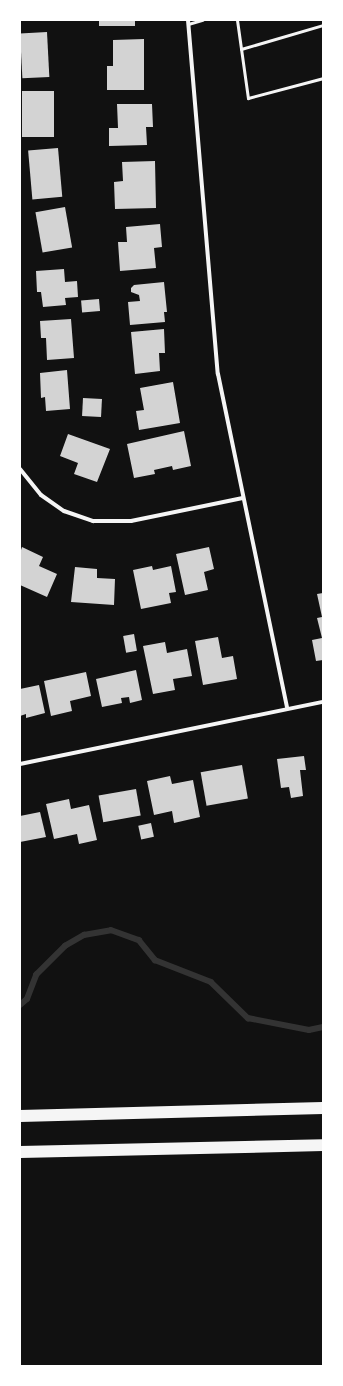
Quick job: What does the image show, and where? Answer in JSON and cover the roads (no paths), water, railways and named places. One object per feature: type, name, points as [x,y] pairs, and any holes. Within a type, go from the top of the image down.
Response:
[{"type":"highway","points":[[20,1116],[323,1108]]},
{"type":"highway","points":[[20,1152],[323,1144]]},
{"type":"street","points":[[188,22],[215,348],[243,498],[287,708]]},
{"type":"street","points":[[20,469],[41,495],[64,511],[93,521],[131,522],[243,498]]},
{"type":"street","points":[[20,764],[287,708],[323,702]]},
{"type":"lane","points":[[188,22],[202,20]]},
{"type":"lane","points":[[237,20],[248,98],[323,78]]},
{"type":"lane","points":[[241,49],[323,25]]},
{"type":"waterway","points":[[20,1005],[27,999],[36,975],[65,946],[84,935],[111,930],[139,940],[155,960],[211,982],[248,1018],[309,1030],[323,1027]]}]
